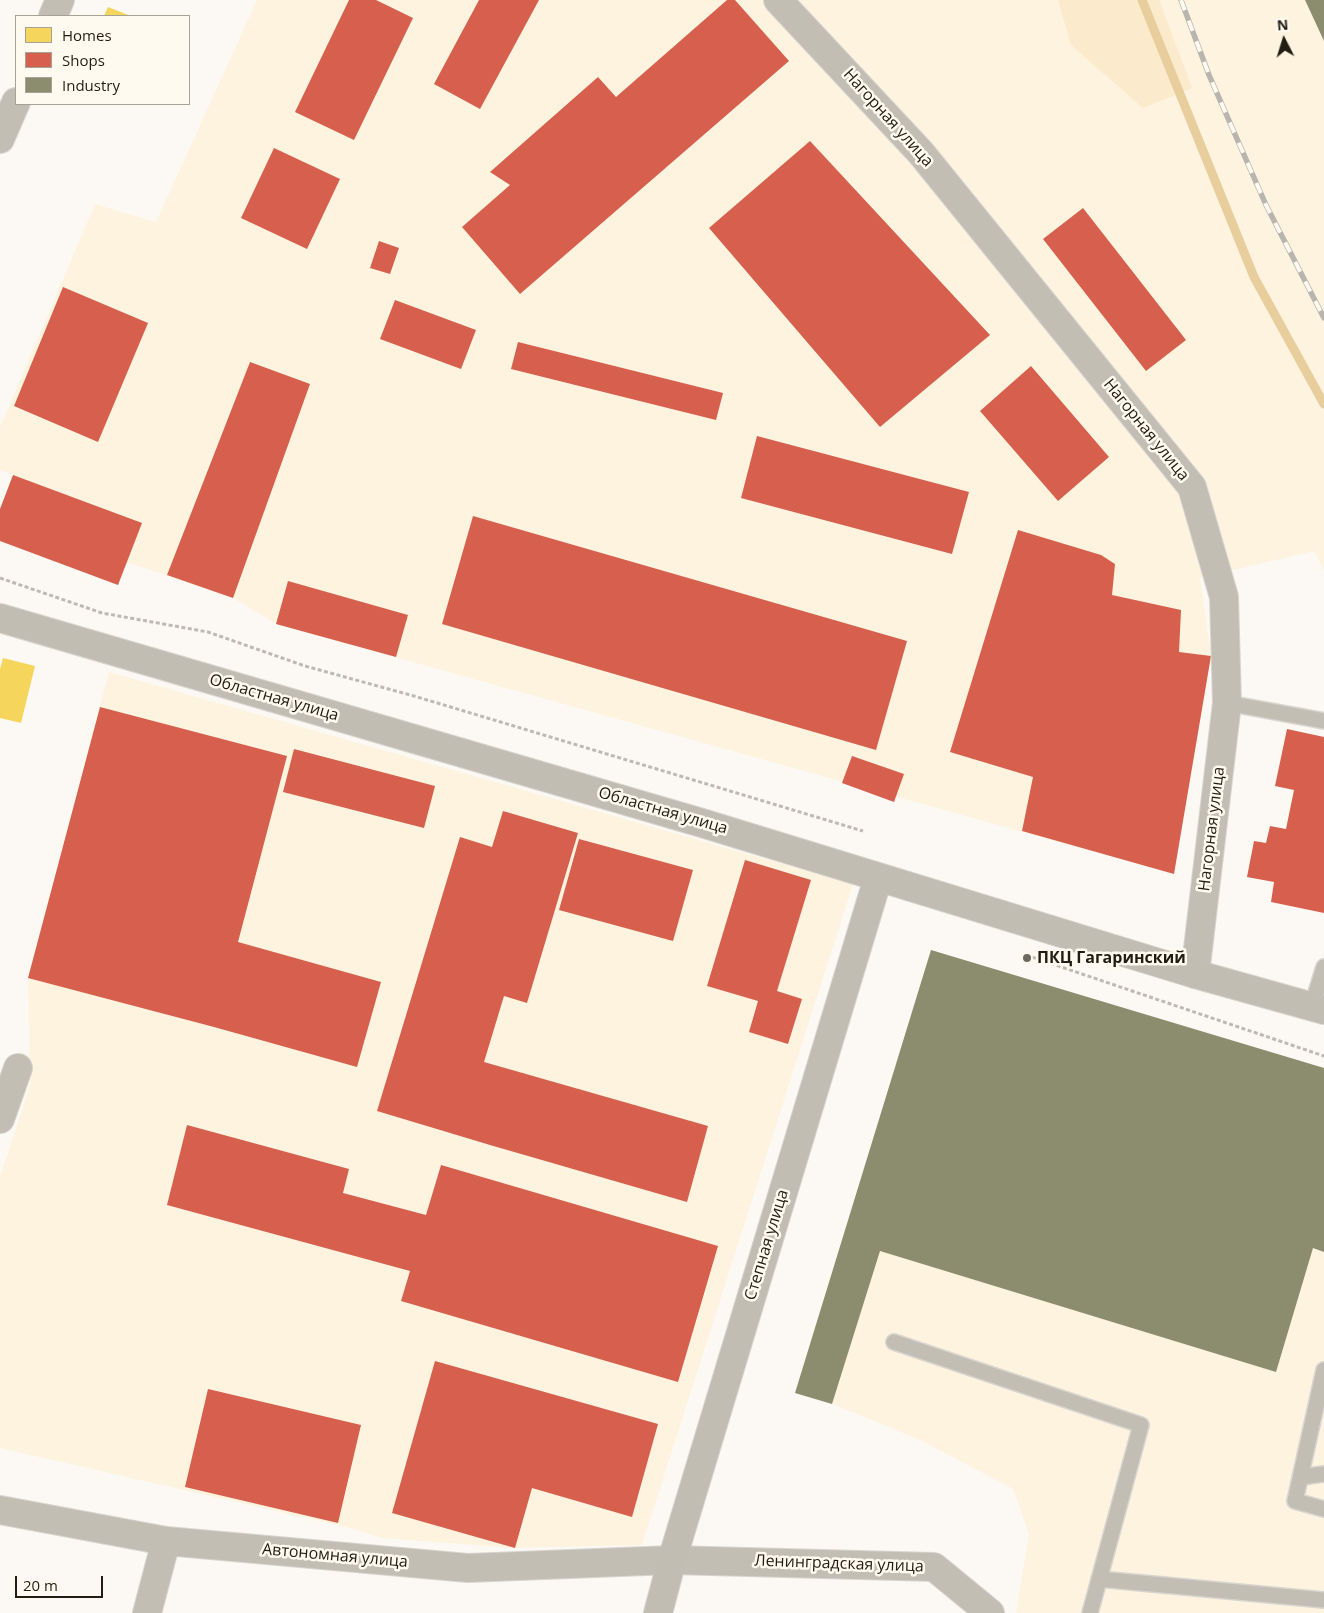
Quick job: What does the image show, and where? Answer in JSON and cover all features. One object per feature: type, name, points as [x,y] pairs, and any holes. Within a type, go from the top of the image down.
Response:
[{"type":"main road","name":"Областная улица","points":[[0,618],[711,825],[878,878],[1195,974],[1318,1008]]},
{"type":"main road","name":"Степная улица","points":[[658,1613],[672,1560],[878,878]]},
{"type":"street","points":[[53,15],[60,0]]},
{"type":"street","name":"Нагорная улица","points":[[778,0],[921,153],[1192,487],[1224,598],[1227,703],[1195,974]]},
{"type":"street","points":[[0,140],[15,104]]},
{"type":"street","points":[[0,1119],[18,1068]]},
{"type":"street","name":"Автономная улица","points":[[0,1510],[166,1541],[468,1568],[672,1560]]},
{"type":"street","points":[[147,1613],[166,1541]]},
{"type":"street","name":"Ленинградская улица","points":[[672,1560],[934,1567],[990,1613]]},
{"type":"lane","points":[[1227,703],[1324,721]]},
{"type":"lane","points":[[1318,1008],[1324,967]]},
{"type":"lane","points":[[894,1342],[1141,1425],[1090,1613]]},
{"type":"lane","points":[[1324,1370],[1295,1501],[1324,1509]]},
{"type":"lane","points":[[1301,1477],[1324,1474]]},
{"type":"lane","points":[[1099,1579],[1324,1600]]},
{"type":"path","points":[[0,578],[102,613],[208,632],[305,666],[433,702],[863,831]]},
{"type":"shaded area","points":[[257,0],[1324,0],[1324,571],[1314,551],[1200,578],[1211,656],[1174,874],[276,624],[233,598],[127,562],[118,585],[0,541],[0,509],[13,475],[0,470],[0,427],[95,204],[156,222]]},
{"type":"shaded area","points":[[1058,0],[1159,0],[1192,88],[1143,108],[1071,45]]},
{"type":"shaded area","points":[[109,672],[853,884],[642,1545],[513,1548],[382,1538],[346,1527],[0,1448],[0,1177],[30,1086],[28,978]]},
{"type":"shaded area","name":"ПКЦ Гагаринский","points":[[931,950],[1324,1068],[1324,1613],[1016,1613],[1029,1534],[1013,1489],[922,1441],[833,1404],[795,1393]]},
{"type":"building: Homes","points":[[108,7],[128,15],[104,15]]},
{"type":"building: Homes","points":[[3,658],[35,666],[21,723],[0,718],[0,669]]},
{"type":"building: Shops","points":[[349,0],[376,0],[413,18],[354,140],[295,112]]},
{"type":"building: Shops","points":[[479,0],[539,0],[480,109],[434,84]]},
{"type":"building: Shops","points":[[727,0],[735,0],[789,61],[520,294],[462,227],[510,185],[490,172],[598,77],[616,97]]},
{"type":"building: Shops","points":[[810,141],[990,335],[880,427],[709,228]]},
{"type":"building: Shops","points":[[274,148],[340,179],[307,249],[241,218]]},
{"type":"building: Shops","points":[[1083,208],[1186,340],[1146,371],[1043,239]]},
{"type":"building: Shops","points":[[379,241],[399,248],[390,274],[370,268]]},
{"type":"building: Shops","points":[[63,287],[148,323],[98,442],[14,406]]},
{"type":"building: Shops","points":[[395,300],[476,330],[461,369],[380,339]]},
{"type":"building: Shops","points":[[518,342],[723,393],[716,420],[511,369]]},
{"type":"building: Shops","points":[[250,362],[310,384],[233,598],[167,575]]},
{"type":"building: Shops","points":[[1031,366],[1109,457],[1058,501],[980,411]]},
{"type":"building: Shops","points":[[757,436],[969,492],[952,554],[741,498]]},
{"type":"building: Shops","points":[[13,475],[142,523],[118,585],[0,541],[0,509]]},
{"type":"building: Shops","points":[[473,516],[907,641],[876,750],[442,624]]},
{"type":"building: Shops","points":[[1018,530],[1101,555],[1115,564],[1112,595],[1181,610],[1179,652],[1211,656],[1174,874],[1022,831],[1033,777],[950,752]]},
{"type":"building: Shops","points":[[288,581],[408,615],[396,657],[276,624]]},
{"type":"building: Shops","points":[[100,707],[287,756],[238,942],[381,982],[357,1067],[28,978]]},
{"type":"building: Shops","points":[[1287,729],[1324,737],[1324,913],[1271,902],[1274,882],[1247,877],[1254,841],[1266,843],[1270,826],[1286,829],[1294,790],[1275,786]]},
{"type":"building: Shops","points":[[294,749],[435,786],[424,828],[283,792]]},
{"type":"building: Shops","points":[[852,756],[904,774],[894,802],[842,783]]},
{"type":"building: Shops","points":[[503,811],[578,833],[527,1003],[504,996],[484,1062],[708,1126],[687,1202],[377,1111],[460,837],[492,847]]},
{"type":"building: Shops","points":[[579,839],[693,870],[673,941],[559,910]]},
{"type":"building: Shops","points":[[745,860],[811,880],[777,991],[802,999],[788,1044],[749,1032],[758,1001],[707,986]]},
{"type":"building: Shops","points":[[187,1125],[349,1169],[343,1193],[426,1215],[441,1165],[718,1246],[678,1382],[401,1301],[410,1271],[167,1205]]},
{"type":"building: Shops","points":[[435,1361],[658,1424],[632,1517],[532,1488],[515,1548],[392,1513]]},
{"type":"building: Shops","points":[[208,1389],[361,1425],[338,1523],[185,1487]]},
{"type":"building: Industry","points":[[1305,0],[1324,0],[1324,41]]},
{"type":"building: Industry","points":[[931,950],[1324,1068],[1324,1252],[1313,1248],[1276,1372],[880,1251],[832,1404],[795,1393]]},
{"type":"waterway","points":[[1142,0],[1254,277],[1324,404]]},
{"type":"railway","points":[[1181,0],[1209,75],[1266,205],[1324,318]]},
{"type":"place","name":"ПКЦ Гагаринский","points":[[1027,958]]}]
